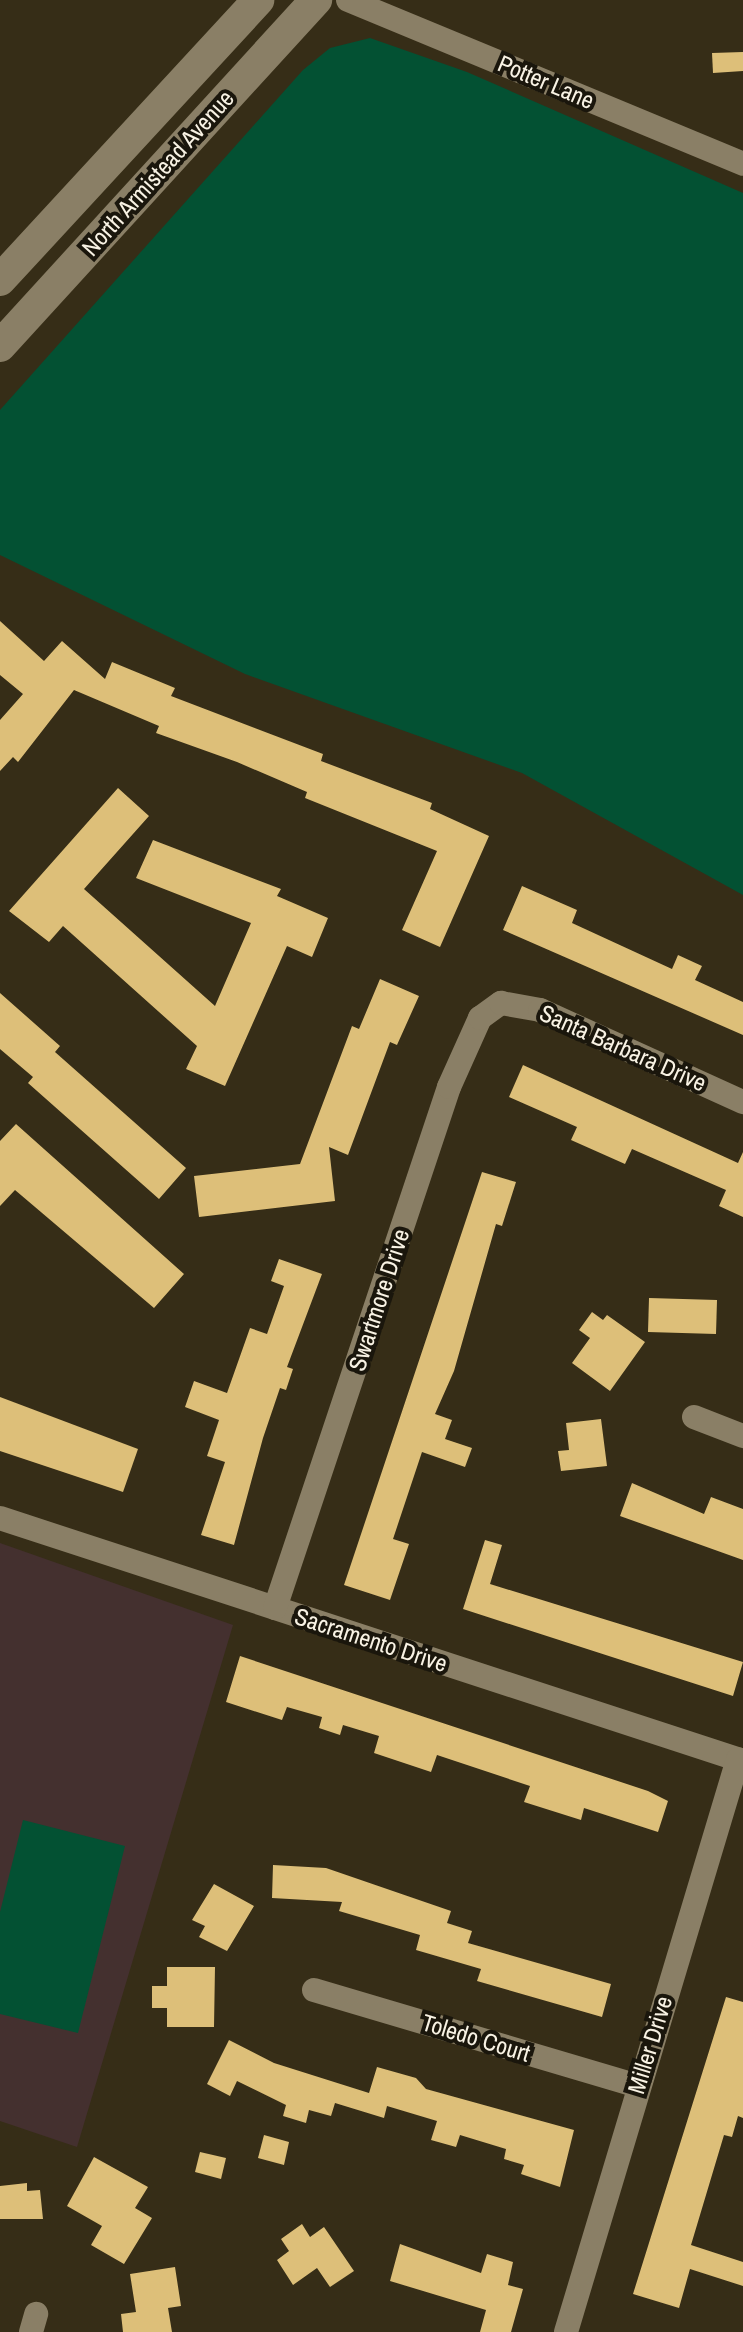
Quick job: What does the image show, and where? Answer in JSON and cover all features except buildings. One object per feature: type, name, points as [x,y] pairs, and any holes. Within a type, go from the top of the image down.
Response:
[{"type":"main road","name":"North Armistead Avenue","points":[[0,280],[258,0]]},
{"type":"main road","name":"North Armistead Avenue","points":[[0,346],[316,0]]},
{"type":"street","name":"Potter Lane","points":[[348,0],[743,164]]},
{"type":"street","name":"Santa Barbara Drive","points":[[501,1003],[540,1010],[743,1102]]},
{"type":"street","name":"Swartmore Drive","points":[[275,1608],[449,1087],[480,1018],[501,1003]]},
{"type":"street","points":[[694,1417],[743,1436]]},
{"type":"street","name":"Sacramento Drive","points":[[0,1518],[740,1760]]},
{"type":"street","name":"Miller Drive","points":[[566,2332],[638,2086],[740,1760]]},
{"type":"street","name":"Toledo Court","points":[[314,1990],[638,2086]]},
{"type":"shaded area","points":[[0,1543],[233,1625],[77,2147],[0,2121]]},
{"type":"green space","points":[[370,38],[467,72],[743,193],[743,895],[522,773],[245,674],[0,555],[0,410],[303,70],[330,48]]},
{"type":"green space","points":[[23,1820],[125,1846],[78,2033],[0,2014],[0,1912]]}]
